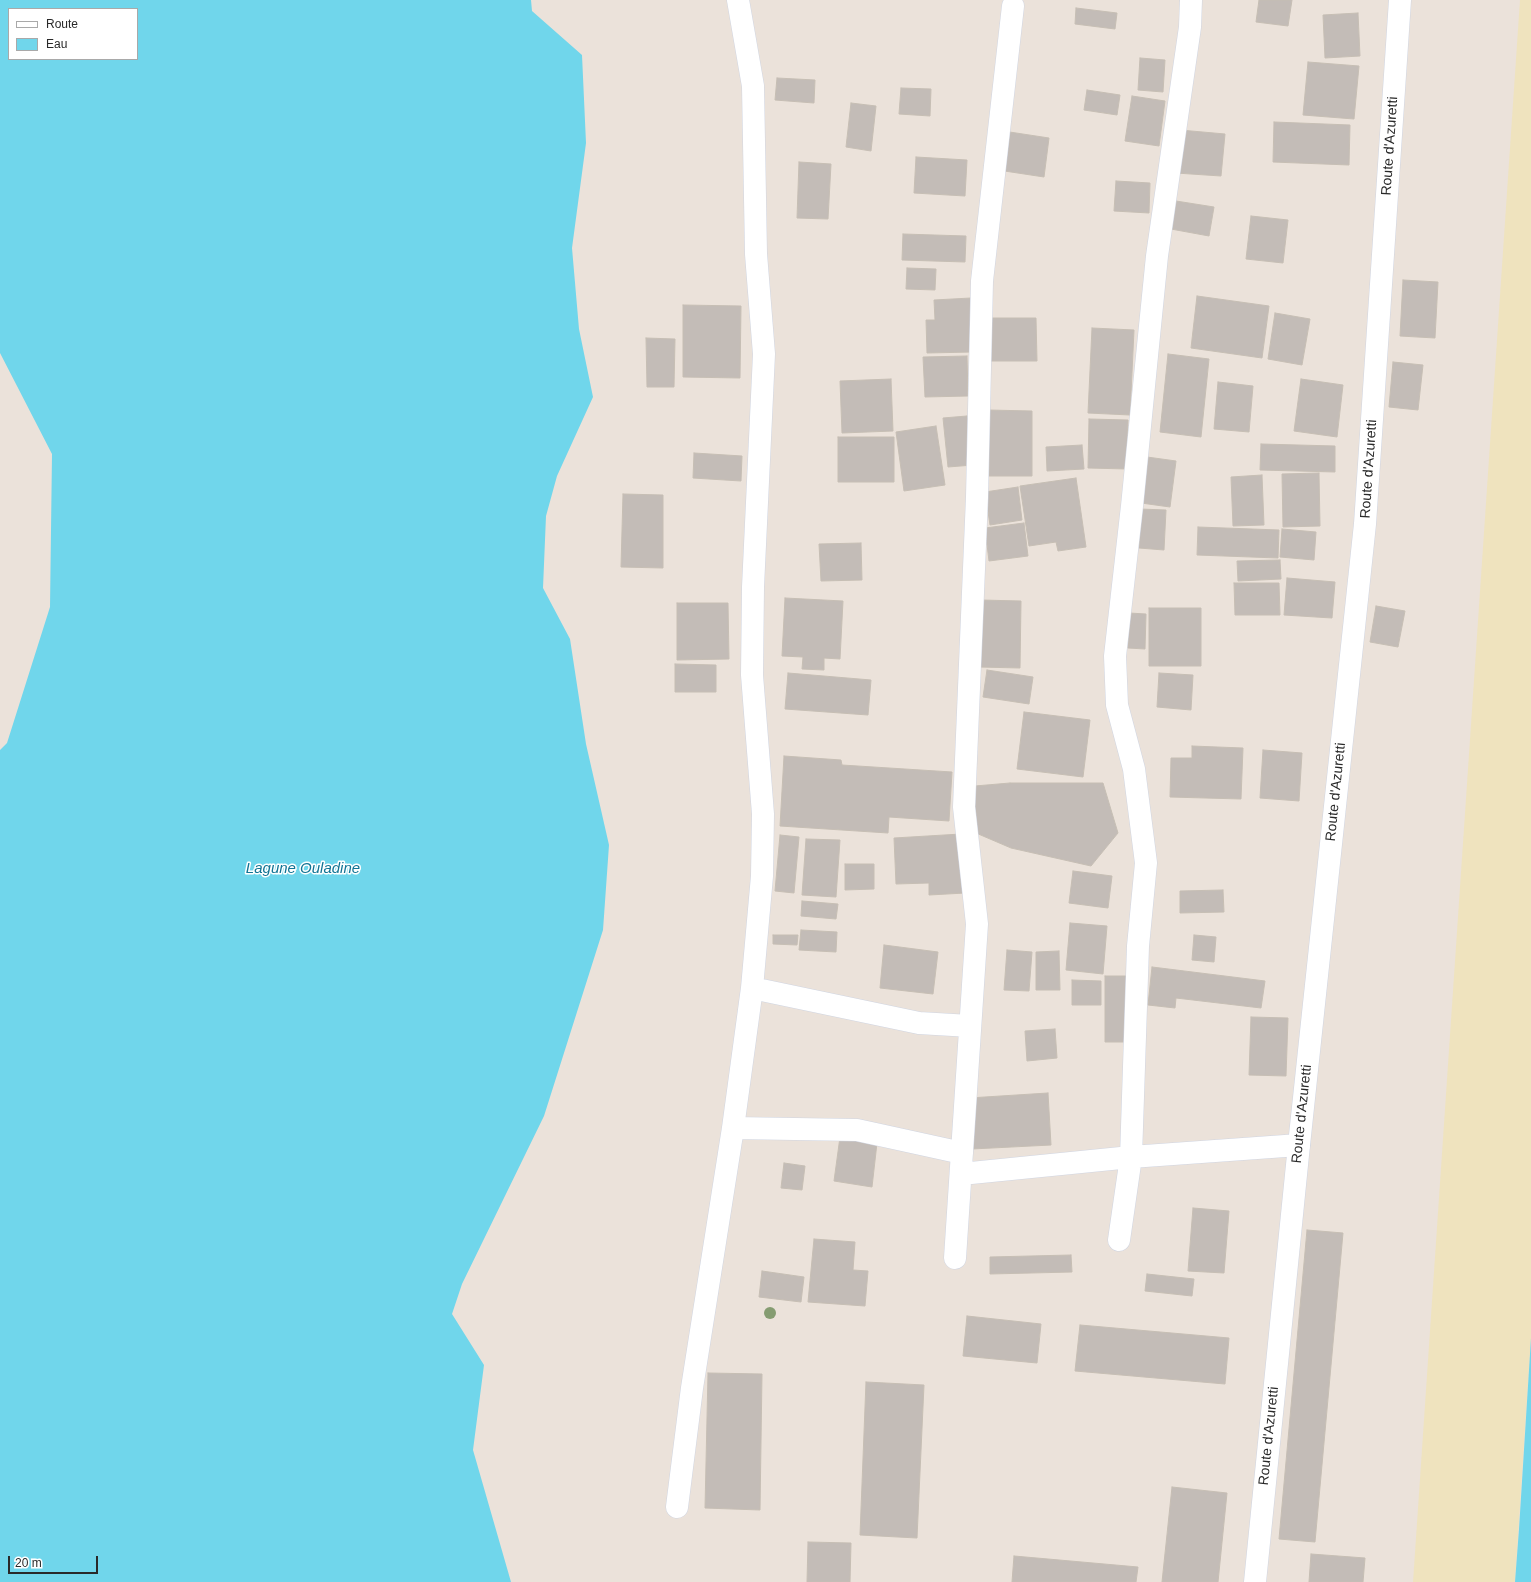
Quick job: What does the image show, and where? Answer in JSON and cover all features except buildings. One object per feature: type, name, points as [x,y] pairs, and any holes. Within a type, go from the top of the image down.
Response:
[{"type":"street","points":[[677,1507],[693,1381],[733,1128],[752,988],[762,876],[763,814],[752,675],[752,601],[764,354],[756,254],[754,86],[738,0]]},
{"type":"street","points":[[1119,1240],[1131,1157],[1138,946],[1146,863],[1134,769],[1118,705],[1115,656],[1132,506],[1157,256],[1190,27],[1191,0]]},
{"type":"street","name":"Route d'Azuretti","points":[[1254,1582],[1365,524],[1400,0]]},
{"type":"street","points":[[955,1258],[977,924],[964,807],[977,497],[982,281],[1013,6]]},
{"type":"street","points":[[752,988],[919,1024],[970,1026]]},
{"type":"street","points":[[733,1128],[857,1130],[962,1163],[1131,1157],[1299,1145]]},
{"type":"sand","points":[[1520,0],[1531,0],[1531,1338],[1515,1582],[1413,1582]]},
{"type":"water","name":"Lagune Ouladine","points":[[0,0],[531,0],[532,11],[582,55],[586,143],[572,248],[579,329],[593,397],[557,476],[546,516],[543,588],[570,639],[586,744],[609,845],[603,930],[544,1116],[462,1284],[452,1314],[484,1365],[473,1450],[511,1582],[0,1582],[0,750],[7,743],[50,607],[52,454],[0,353]]},
{"type":"water","points":[[1531,1338],[1531,1582],[1515,1582],[1519,1529]]}]
